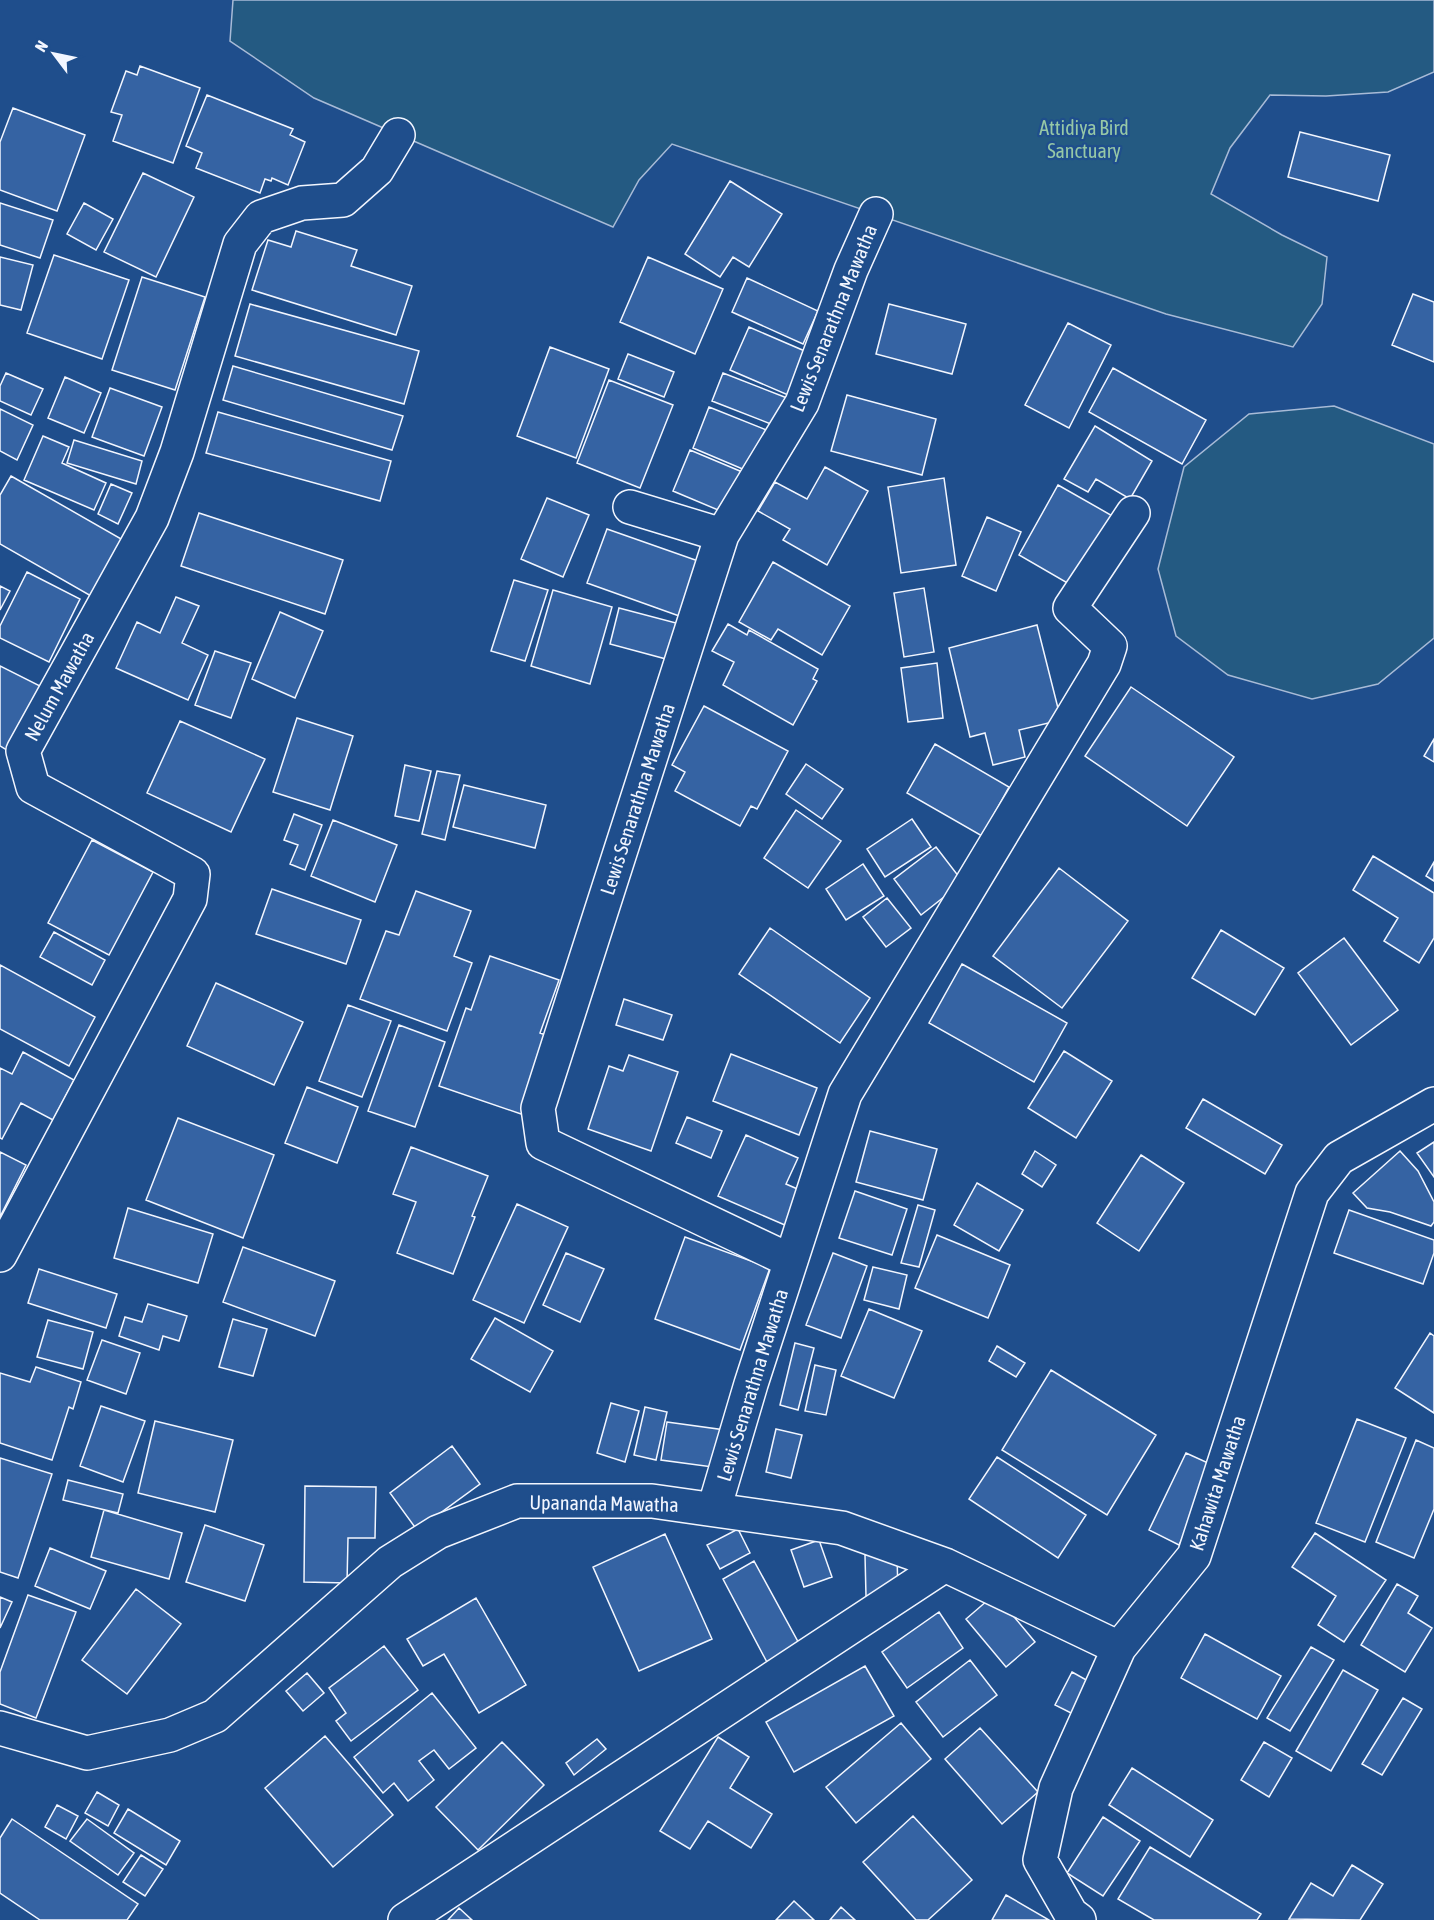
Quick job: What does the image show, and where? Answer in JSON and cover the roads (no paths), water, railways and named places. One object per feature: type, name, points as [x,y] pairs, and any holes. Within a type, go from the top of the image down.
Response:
[{"type":"street","name":"Nelum Mawatha","points":[[0,1255],[190,899],[192,874],[33,787],[23,751],[152,518],[177,452],[240,244],[261,217],[302,203],[343,200],[377,170],[398,135]]},
{"type":"street","name":"Lewis Senarathna Mawatha","points":[[791,1261],[543,1143],[538,1108],[722,535],[801,403],[851,270],[876,214]]},
{"type":"street","points":[[630,507],[722,535]]},
{"type":"street","name":"Lewis Senarathna Mawatha","points":[[714,1509],[751,1384],[845,1094],[1104,664],[1110,646],[1070,608],[1133,513]]},
{"type":"street","name":"Kahawita Mawatha","points":[[1079,1920],[1071,1914],[1040,1860],[1056,1788],[1119,1648],[1194,1557],[1312,1193],[1340,1158],[1434,1104]]},
{"type":"street","name":"Upananda Mawatha","points":[[0,1728],[87,1754],[170,1735],[215,1716],[390,1562],[438,1533],[518,1502],[652,1501],[842,1528],[945,1565],[1119,1648]]},
{"type":"street","points":[[405,1920],[945,1565]]},
{"type":"park label","name":"Attidiya Bird Sanctuary","points":[[1084,138]]}]
